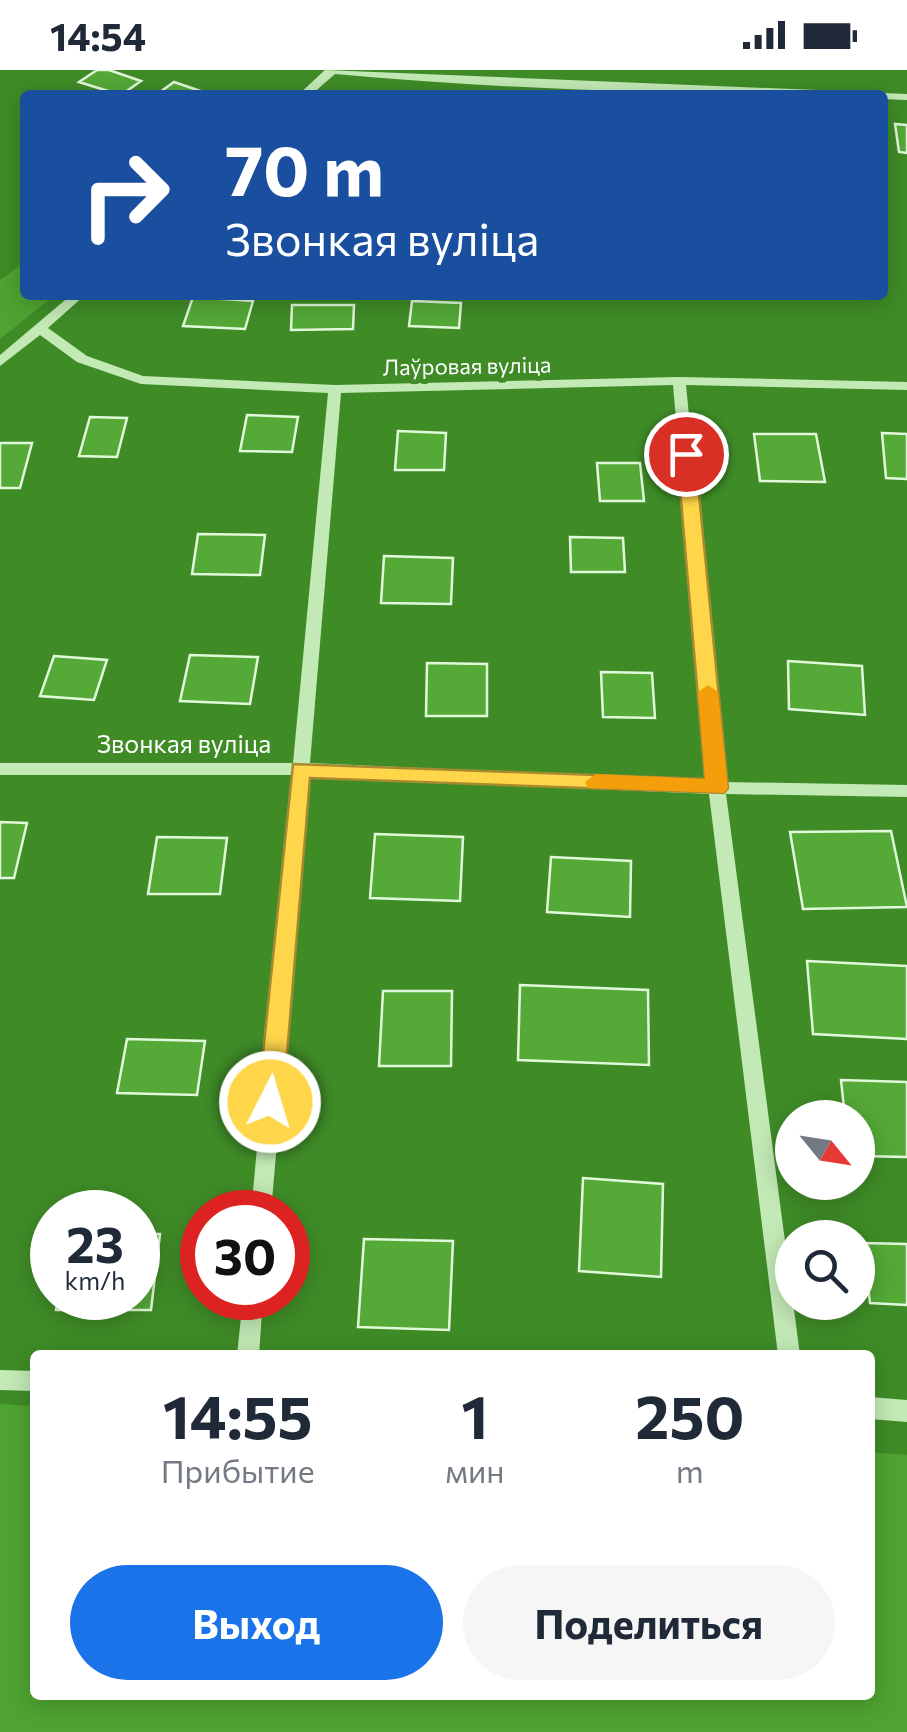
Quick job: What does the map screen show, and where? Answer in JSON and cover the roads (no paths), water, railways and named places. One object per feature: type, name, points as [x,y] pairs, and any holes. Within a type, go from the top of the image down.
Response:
[{"type":"street","points":[[310,90],[332,70],[420,78],[734,90]]},
{"type":"street","points":[[0,362],[73,300]]},
{"type":"street","name":"Лаўровая вуліца","points":[[41,328],[82,359],[142,380],[335,388],[680,380],[907,386]]},
{"type":"street","points":[[680,380],[717,788],[788,1350]]},
{"type":"street","points":[[262,1190],[335,388]]},
{"type":"street","name":"Звонкая вуліца","points":[[0,768],[300,770],[717,788],[907,791]]},
{"type":"street","points":[[248,1350],[251,1320]]},
{"type":"street","points":[[0,1380],[30,1381]]},
{"type":"street","points":[[875,1408],[907,1410]]}]
